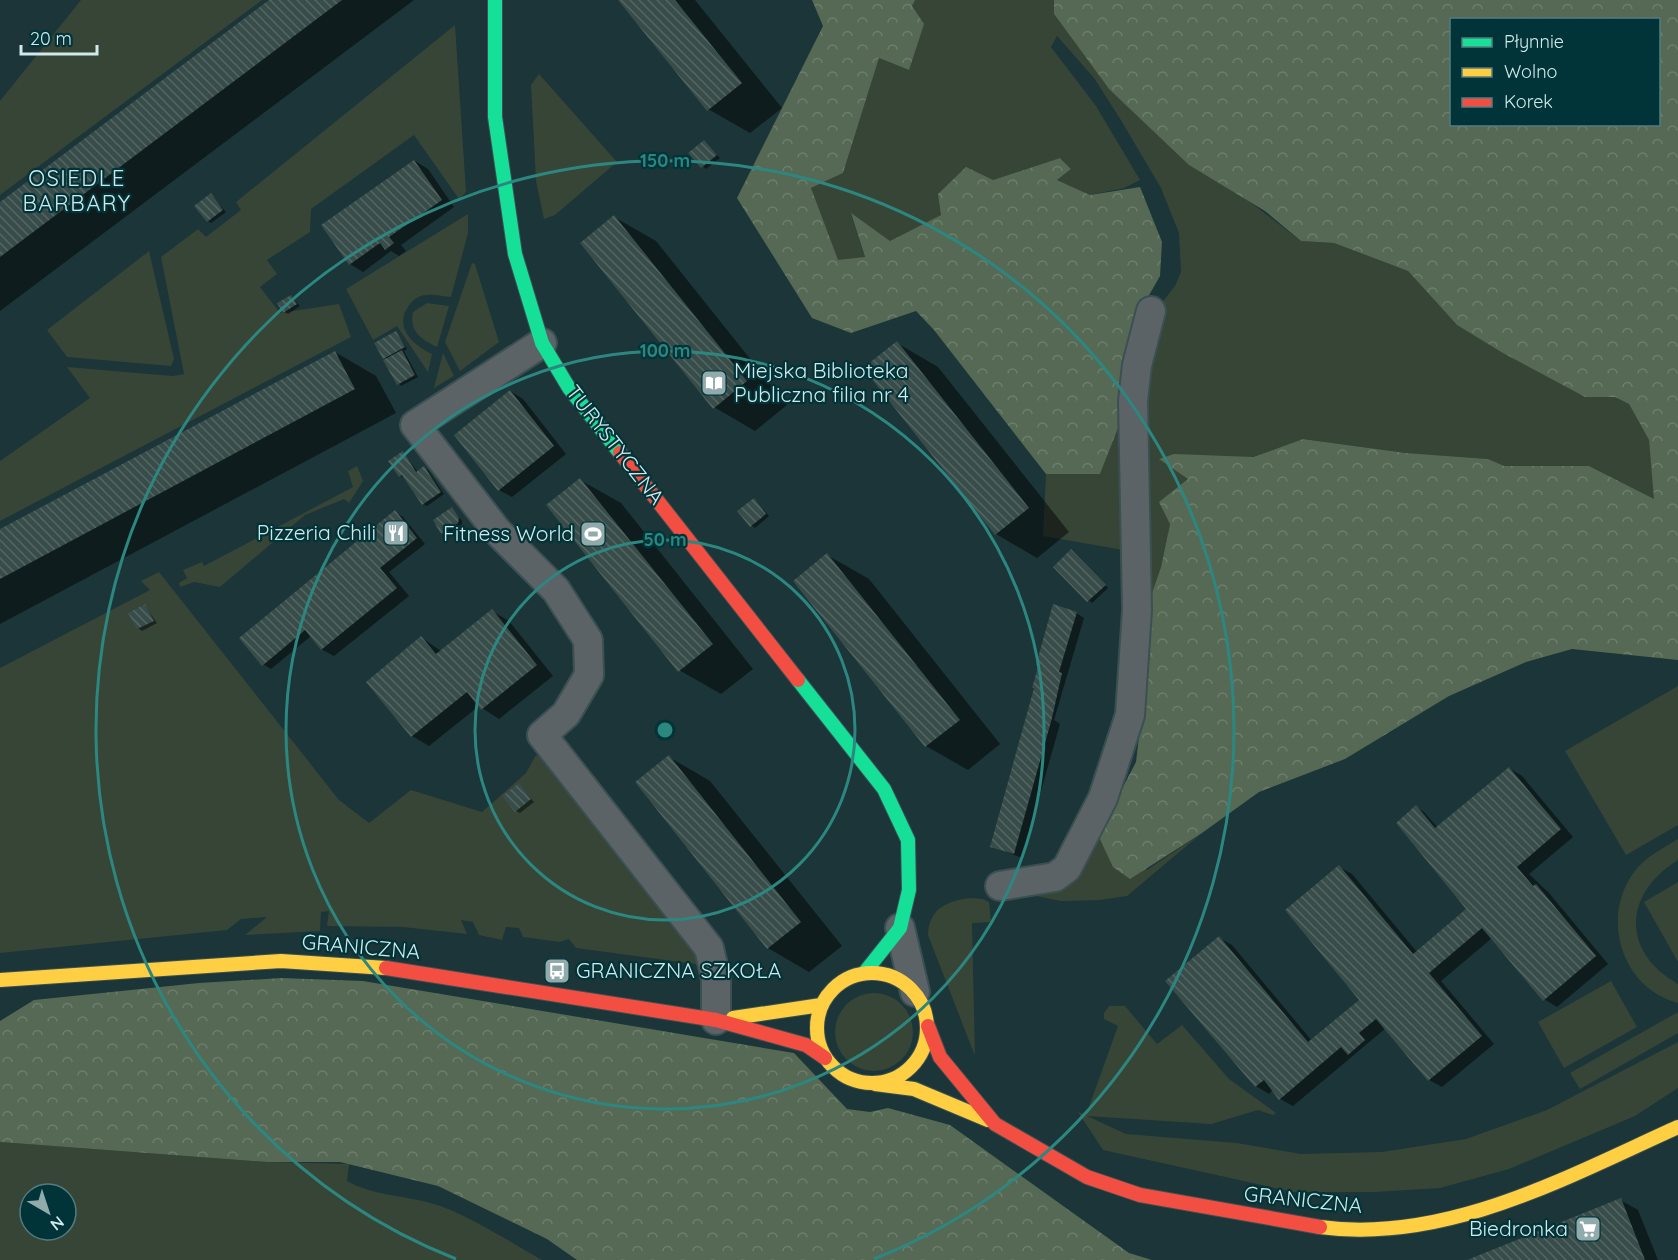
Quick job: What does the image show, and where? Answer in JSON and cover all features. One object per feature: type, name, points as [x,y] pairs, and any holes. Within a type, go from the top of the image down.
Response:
[{"type":"street","name":"TURYSTYCZNA","points":[[495,0],[495,117],[515,254],[542,343],[569,388],[884,789],[908,840],[909,890],[900,928],[866,972]]},
{"type":"street","points":[[1000,886],[1055,877],[1067,868],[1103,798],[1130,715],[1137,610],[1133,401],[1137,365],[1151,312]]},
{"type":"street","points":[[542,343],[415,425],[497,531],[556,590],[588,640],[589,675],[566,714],[543,735],[709,948],[716,979],[716,1020]]},
{"type":"street","name":"TURYSTYCZNA","points":[[900,928],[915,992]]},
{"type":"street","name":"GRANICZNA","points":[[0,980],[270,962],[337,963],[388,968],[716,1020],[806,1045],[825,1058]]},
{"type":"street","points":[[866,972],[885,973],[902,980],[915,992],[924,1008],[928,1026],[926,1044],[917,1060],[905,1073],[888,1081],[870,1084],[845,1076],[825,1058],[818,1042],[816,1024],[821,1005],[839,983],[866,972]]},
{"type":"street","name":"GRANICZNA","points":[[716,1020],[778,1013],[821,1005]]},
{"type":"street","name":"GRANICZNA","points":[[928,1026],[940,1057],[995,1124]]},
{"type":"street","name":"GRANICZNA","points":[[870,1084],[914,1089],[995,1124],[1088,1177],[1140,1195],[1278,1222],[1347,1231],[1408,1226],[1476,1212],[1566,1178],[1678,1127]]},
{"type":"green space","points":[[81,0],[262,0],[0,195],[0,101]]},
{"type":"green space","points":[[812,0],[915,0],[912,6],[924,24],[909,70],[879,58],[843,173],[811,188],[838,260],[865,257],[851,213],[890,241],[941,215],[938,194],[966,167],[993,180],[1060,158],[1071,169],[1057,180],[1090,195],[1140,187],[1162,242],[1160,276],[1148,297],[1124,413],[1100,474],[1046,474],[934,330],[916,311],[851,333],[812,318],[737,198],[823,26]]},
{"type":"green space","points":[[915,0],[1054,0],[1054,14],[1109,89],[1147,123],[1301,241],[1334,243],[1408,271],[1457,325],[1585,397],[1615,397],[1629,404],[1649,440],[1655,500],[1589,466],[1503,466],[1488,459],[1406,453],[1304,439],[1188,479],[1170,524],[1161,567],[1145,613],[1139,392],[1160,305],[1175,286],[1181,272],[1179,233],[1161,188],[1119,117],[1094,78],[1057,36],[1051,47],[1096,106],[1140,180],[1124,188],[1090,195],[1057,180],[1071,169],[1060,158],[993,180],[941,215],[890,241],[851,214],[865,258],[837,261],[811,188],[843,173],[879,58],[909,70],[912,6]]},
{"type":"green space","points":[[1054,0],[1678,0],[1678,660],[1572,649],[1526,662],[1449,696],[1345,759],[1259,792],[1202,833],[1130,879],[1113,867],[1098,835],[1136,762],[1143,703],[1145,613],[1161,567],[1170,524],[1159,502],[1188,479],[1159,459],[1174,454],[1253,457],[1303,439],[1406,453],[1488,459],[1504,466],[1589,466],[1654,499],[1649,440],[1629,404],[1615,397],[1585,397],[1503,353],[1457,325],[1408,271],[1334,243],[1301,241],[1265,211],[1189,165],[1109,89],[1054,14]]},
{"type":"green space","points":[[455,25],[466,192],[459,199],[414,135],[311,209],[310,232],[267,260],[277,274],[260,287],[280,313],[339,304],[351,337],[0,521],[0,461],[90,398],[67,367],[173,376],[184,374],[161,257],[198,229],[206,237],[241,210],[236,202]]},
{"type":"green space","points":[[539,74],[617,162],[555,215],[544,219],[536,181],[531,85]]},
{"type":"green space","points":[[468,214],[468,233],[451,297],[430,295],[418,297],[411,303],[403,319],[406,333],[417,345],[432,354],[428,372],[397,326],[373,340],[346,289]]},
{"type":"green space","points":[[149,251],[174,359],[171,366],[67,357],[47,330]]},
{"type":"green space","points":[[472,263],[475,264],[499,342],[460,371],[445,342]]},
{"type":"green space","points":[[427,303],[449,306],[437,347],[421,338],[413,325],[413,312]]},
{"type":"green space","points":[[443,353],[454,376],[434,388]]},
{"type":"green space","points":[[1124,413],[1129,551],[1043,536],[1046,474],[1100,474]]},
{"type":"green space","points":[[357,466],[363,481],[349,503],[344,499],[305,515],[220,587],[194,582],[180,587],[179,583],[187,578],[183,570],[202,562],[204,566],[353,487],[348,471]]},
{"type":"green space","points":[[159,572],[339,800],[369,823],[411,790],[482,812],[526,773],[536,755],[554,762],[693,938],[703,965],[576,948],[569,939],[560,942],[523,937],[519,928],[506,927],[502,940],[479,935],[473,922],[461,920],[467,934],[403,927],[327,926],[329,911],[321,912],[320,931],[245,935],[267,917],[241,919],[227,930],[0,953],[0,668],[150,590],[141,581]]},
{"type":"green space","points":[[1678,686],[1678,825],[1626,855],[1565,751]]},
{"type":"green space","points":[[1202,833],[1127,896],[1100,900],[1061,901],[1021,893],[1098,835],[1147,870]]},
{"type":"green space","points":[[1678,839],[1678,860],[1660,874],[1647,889],[1639,906],[1636,923],[1638,940],[1646,956],[1659,971],[1678,984],[1678,1003],[1659,995],[1643,983],[1631,968],[1622,949],[1618,930],[1619,910],[1624,890],[1634,872],[1649,858]]},
{"type":"green space","points":[[1678,882],[1678,962],[1644,902]]},
{"type":"green space","points":[[970,898],[989,902],[991,922],[972,923],[975,1056],[928,935],[932,919],[940,908],[953,901]]},
{"type":"green space","points":[[281,978],[363,981],[794,1053],[847,1109],[870,1112],[888,1108],[950,1125],[1129,1253],[1152,1260],[577,1260],[547,1239],[438,1186],[340,1162],[267,1162],[0,1142],[0,1021],[34,1000],[199,983]]},
{"type":"green space","points":[[1611,981],[1637,1027],[1564,1068],[1538,1022]]},
{"type":"green space","points":[[874,993],[889,996],[902,1004],[910,1017],[913,1032],[910,1047],[902,1060],[889,1068],[874,1071],[859,1068],[846,1060],[838,1047],[835,1032],[838,1017],[846,1004],[859,996]]},
{"type":"green space","points":[[1109,1006],[1125,1006],[1157,1044],[1182,1025],[1229,1079],[1276,1113],[1273,1115],[1258,1110],[1211,1124],[1087,1116],[1126,1134],[1237,1143],[1301,1154],[1382,1152],[1466,1139],[1547,1110],[1678,1042],[1678,1088],[1635,1116],[1509,1169],[1440,1188],[1375,1192],[1293,1192],[1103,1150],[1078,1112],[1086,1115],[1118,1026],[1104,1019],[1104,1013]]},
{"type":"green space","points":[[1678,1012],[1678,1033],[1580,1089],[1570,1073]]},
{"type":"green space","points":[[0,1142],[267,1162],[349,1164],[347,1181],[357,1186],[427,1202],[455,1212],[542,1260],[0,1260]]},
{"type":"building","points":[[269,0],[342,0],[0,257],[0,202]]},
{"type":"building","points":[[618,0],[675,0],[742,83],[707,111]]},
{"type":"building","points":[[704,140],[717,155],[701,168],[688,153]]},
{"type":"building","points":[[414,160],[442,200],[389,237],[394,243],[385,250],[380,243],[349,265],[321,225]]},
{"type":"building","points":[[211,193],[223,210],[207,222],[194,206]]},
{"type":"building","points":[[614,215],[747,381],[713,409],[580,243]]},
{"type":"building","points":[[291,295],[297,304],[283,313],[277,303]]},
{"type":"building","points":[[396,331],[405,347],[383,359],[374,343]]},
{"type":"building","points":[[897,341],[1029,508],[995,535],[863,368]]},
{"type":"building","points":[[402,350],[415,375],[397,385],[383,360]]},
{"type":"building","points":[[335,351],[355,389],[0,579],[0,529]]},
{"type":"building","points":[[510,390],[554,446],[498,491],[454,435]]},
{"type":"building","points":[[403,451],[416,472],[424,466],[441,492],[422,505],[402,475],[399,477],[388,461]]},
{"type":"building","points":[[580,478],[713,644],[678,672],[546,505]]},
{"type":"building","points":[[754,498],[766,514],[750,527],[737,511]]},
{"type":"building","points":[[452,507],[459,518],[458,523],[441,534],[433,520]]},
{"type":"building","points":[[395,510],[417,538],[380,568],[397,588],[321,650],[305,630],[262,666],[239,638]]},
{"type":"building","points":[[1071,549],[1106,585],[1087,602],[1053,567]]},
{"type":"building","points":[[827,553],[960,720],[925,747],[793,581]]},
{"type":"building","points":[[145,604],[154,621],[137,629],[128,613]]},
{"type":"building","points":[[1053,604],[1077,612],[1059,672],[1062,673],[1052,718],[1014,854],[990,847],[1034,688],[1032,688],[1038,667],[1036,665]]},
{"type":"building","points":[[492,609],[537,665],[481,710],[467,692],[411,737],[366,682],[421,636],[436,654]]},
{"type":"building","points":[[669,755],[801,922],[767,949],[635,782]]},
{"type":"building","points":[[1509,767],[1561,829],[1517,867],[1533,886],[1536,884],[1596,956],[1543,1001],[1482,928],[1429,973],[1482,1036],[1428,1081],[1376,1019],[1359,1033],[1365,1040],[1348,1055],[1341,1047],[1279,1100],[1264,1080],[1255,1087],[1165,981],[1219,936],[1308,1042],[1359,1000],[1285,910],[1339,865],[1413,954],[1466,909],[1396,823],[1416,805],[1435,828]]},
{"type":"building","points":[[519,783],[531,799],[515,812],[502,796]]},
{"type":"building","name":"Biedronka","points":[[1621,1198],[1645,1260],[1467,1260]]},
{"type":"traffic: fast","points":[[495,0],[495,117],[515,254],[542,343],[569,388],[620,453]]},
{"type":"traffic: fast","points":[[798,680],[884,789],[908,840],[909,890],[900,928],[865,972]]},
{"type":"traffic: slow","points":[[0,980],[281,961],[386,968]]},
{"type":"traffic: slow","points":[[872,973],[893,977],[911,989],[923,1007],[927,1028],[923,1049],[911,1067],[893,1079],[872,1083],[851,1079],[833,1067],[821,1049],[817,1028],[821,1007],[833,989],[851,977],[872,973]]},
{"type":"traffic: slow","points":[[733,1018],[821,1005]]},
{"type":"traffic: slow","points":[[875,1084],[914,1089],[988,1120]]},
{"type":"traffic: slow","points":[[1320,1227],[1367,1230],[1413,1226],[1459,1216],[1549,1185],[1678,1127]]},
{"type":"traffic: jam","points":[[620,453],[798,680]]},
{"type":"traffic: jam","points":[[386,968],[716,1020],[806,1045],[825,1058]]},
{"type":"traffic: jam","points":[[928,1026],[940,1057],[995,1124],[1087,1177],[1140,1195],[1320,1227]]},
{"type":"place","name":"Miejska Biblioteka Publiczna filia nr 4","points":[[714,383]]},
{"type":"place","name":"Pizzeria Chili","points":[[396,533]]},
{"type":"place","name":"Fitness World","points":[[593,534]]},
{"type":"place","name":"GRANICZNA SZKOŁA","points":[[557,971]]},
{"type":"place","name":"Biedronka","points":[[1588,1229]]},
{"type":"district","name":"OSIEDLE BARBARY","points":[[77,190]]}]
